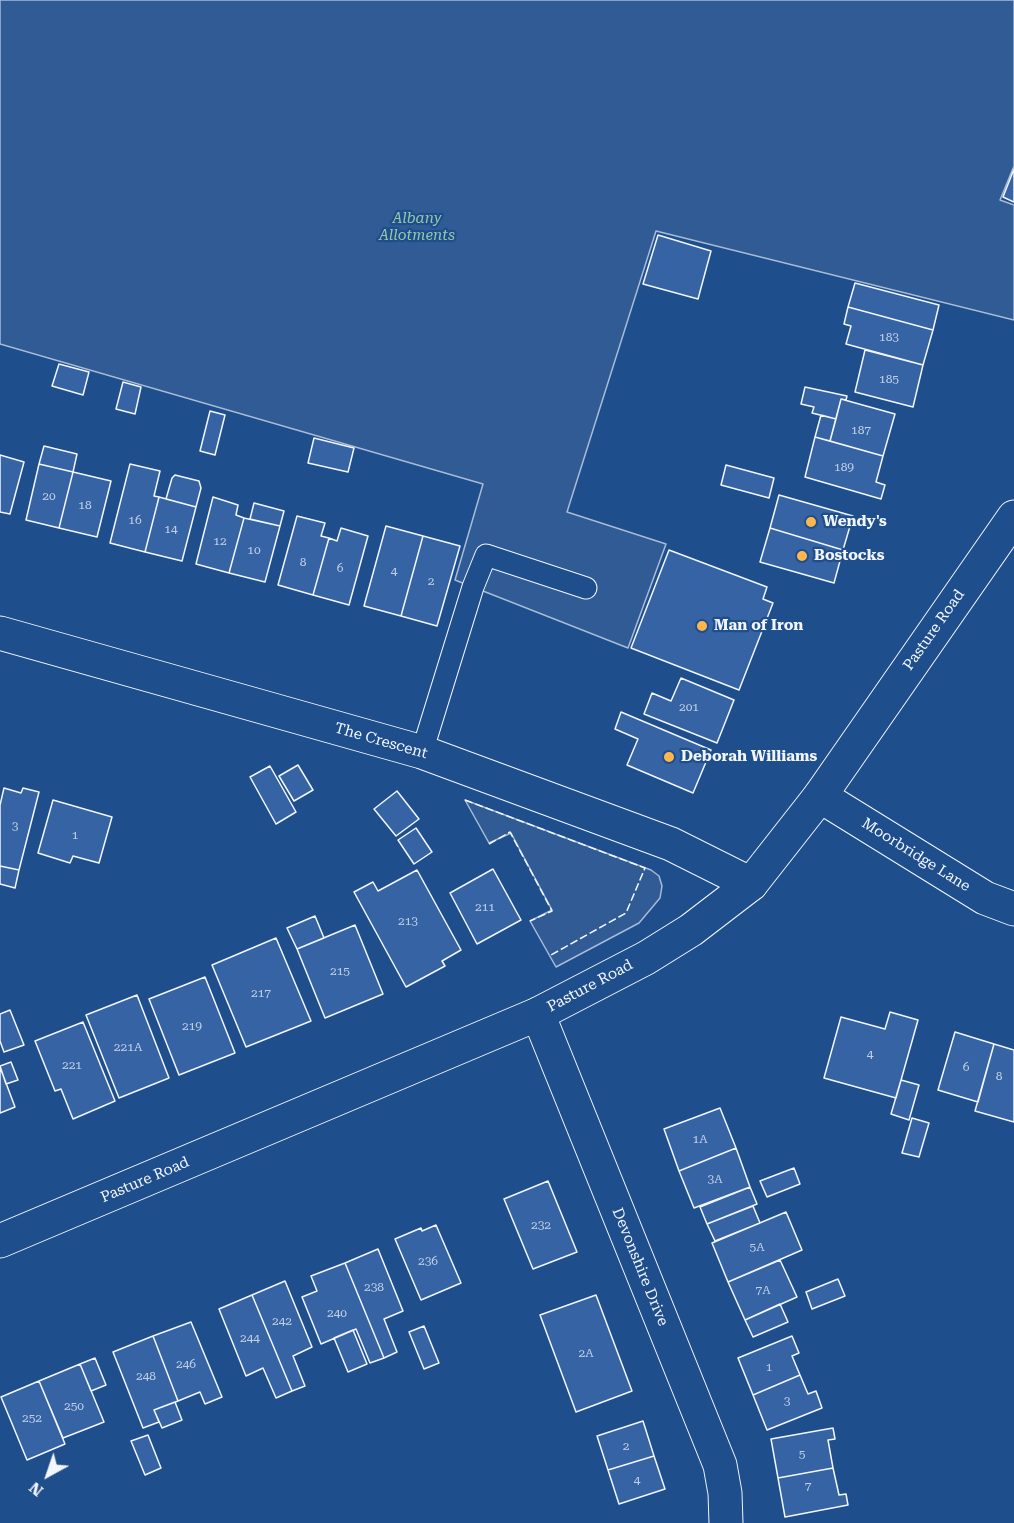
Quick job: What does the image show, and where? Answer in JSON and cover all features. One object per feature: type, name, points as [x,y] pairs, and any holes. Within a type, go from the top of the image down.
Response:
[{"type":"street","name":"Pasture Road","points":[[0,1241],[538,1014],[646,958],[682,936],[751,884],[820,796],[1014,517]]},
{"type":"street","name":"The Crescent","points":[[0,633],[422,752],[671,844],[751,884]]},
{"type":"street","name":"Moorbridge Lane","points":[[820,796],[985,898],[1014,909]]},
{"type":"street","name":"Devonshire Drive","points":[[538,1014],[720,1465],[725,1493],[726,1523]]},
{"type":"lane","points":[[422,752],[473,587],[486,555],[586,588]]},
{"type":"shaded area","name":"Albany Allotments","points":[[0,0],[1014,0],[1014,166],[1000,200],[1014,205],[1014,320],[656,231],[567,512],[666,544],[628,648],[455,580],[483,484],[0,344]]},
{"type":"shaded area","points":[[465,800],[651,870],[659,876],[662,886],[660,898],[639,923],[556,967],[530,921],[552,910],[511,833],[489,843]]},
{"type":"building","points":[[1014,169],[1014,202],[1003,197]]},
{"type":"building","points":[[658,235],[711,251],[698,299],[643,284]]},
{"type":"building","points":[[855,283],[939,305],[933,330],[848,307]]},
{"type":"building","points":[[848,307],[933,330],[923,365],[846,344],[851,326],[844,324]]},
{"type":"building","points":[[865,350],[923,365],[913,407],[855,392]]},
{"type":"building","points":[[59,364],[89,372],[83,395],[52,386]]},
{"type":"building","points":[[123,382],[141,387],[135,414],[116,409]]},
{"type":"building","points":[[805,387],[847,396],[846,400],[841,399],[836,419],[812,413],[814,407],[801,404]]},
{"type":"building","points":[[841,399],[895,414],[883,456],[830,441]]},
{"type":"building","points":[[210,411],[225,415],[215,455],[200,451]]},
{"type":"building","points":[[821,415],[836,419],[830,441],[815,437]]},
{"type":"building","points":[[815,437],[883,456],[876,482],[885,485],[881,499],[805,477]]},
{"type":"building","points":[[314,438],[354,448],[348,472],[308,463]]},
{"type":"building","points":[[44,446],[77,454],[73,472],[39,464]]},
{"type":"building","points":[[0,455],[24,462],[10,514],[0,512]]},
{"type":"building","points":[[39,464],[73,472],[59,528],[26,520]]},
{"type":"building","points":[[130,464],[160,471],[154,496],[159,497],[145,552],[110,543]]},
{"type":"building","points":[[726,465],[774,478],[769,498],[721,485]]},
{"type":"building","points":[[73,472],[111,481],[97,537],[59,528]]},
{"type":"building","points":[[175,475],[199,481],[201,488],[196,507],[166,499]]},
{"type":"building","name":"Wendy's","points":[[779,495],[853,516],[843,550],[770,528]]},
{"type":"building","points":[[159,497],[196,507],[182,561],[145,552]]},
{"type":"building","points":[[213,497],[238,505],[236,515],[244,518],[229,573],[196,564]]},
{"type":"building","points":[[254,503],[284,511],[280,526],[250,519]]},
{"type":"building","points":[[297,516],[325,523],[321,536],[329,538],[313,595],[278,585]]},
{"type":"building","points":[[244,518],[280,526],[265,582],[229,573]]},
{"type":"building","points":[[386,526],[423,536],[401,616],[364,606]]},
{"type":"building","points":[[341,528],[368,536],[349,605],[313,595],[329,538],[337,541]]},
{"type":"building","name":"Bostocks","points":[[770,528],[843,550],[834,583],[760,562]]},
{"type":"building","points":[[423,536],[460,546],[437,626],[401,616]]},
{"type":"building","name":"Man of Iron","points":[[669,550],[767,587],[763,599],[773,603],[739,690],[631,648]]},
{"type":"building","points":[[681,678],[734,700],[717,743],[644,714],[652,693],[671,701]]},
{"type":"building","name":"Deborah Williams","points":[[621,712],[711,750],[693,793],[627,765],[638,739],[615,729]]},
{"type":"building","points":[[298,765],[313,790],[294,801],[279,776]]},
{"type":"building","points":[[270,766],[296,812],[276,824],[250,777]]},
{"type":"building","points":[[4,788],[21,793],[23,788],[39,792],[19,870],[0,866],[0,805]]},
{"type":"building","points":[[397,791],[419,819],[396,836],[374,809]]},
{"type":"building","points":[[53,800],[112,817],[99,863],[73,856],[70,863],[38,853]]},
{"type":"building","points":[[416,828],[432,852],[414,864],[398,840]]},
{"type":"building","points":[[0,866],[19,870],[15,888],[0,884]]},
{"type":"building","points":[[493,869],[521,920],[477,944],[450,893]]},
{"type":"building","points":[[417,870],[461,950],[442,961],[445,966],[406,987],[354,892],[373,882],[378,891]]},
{"type":"building","points":[[315,916],[324,938],[297,949],[287,928]]},
{"type":"building","points":[[355,925],[383,994],[325,1018],[297,949]]},
{"type":"building","points":[[276,938],[311,1021],[246,1047],[212,965]]},
{"type":"building","points":[[205,977],[235,1053],[179,1075],[149,999]]},
{"type":"building","points":[[137,995],[169,1078],[119,1098],[86,1015]]},
{"type":"building","points":[[10,1010],[24,1045],[4,1052],[0,1041],[0,1014]]},
{"type":"building","points":[[890,1012],[918,1020],[896,1098],[824,1078],[841,1017],[885,1029]]},
{"type":"building","points":[[83,1022],[115,1101],[73,1119],[61,1089],[55,1091],[35,1041]]},
{"type":"building","points":[[955,1032],[994,1044],[978,1102],[938,1090]]},
{"type":"building","points":[[994,1044],[1014,1050],[1014,1122],[975,1111]]},
{"type":"building","points":[[11,1062],[18,1080],[6,1084],[0,1066]]},
{"type":"building","points":[[0,1067],[15,1107],[0,1113]]},
{"type":"building","points":[[901,1080],[919,1085],[909,1120],[891,1114]]},
{"type":"building","points":[[720,1108],[736,1148],[679,1171],[664,1129]]},
{"type":"building","points":[[912,1118],[929,1123],[919,1157],[902,1153]]},
{"type":"building","points":[[736,1148],[750,1187],[694,1208],[679,1171]]},
{"type":"building","points":[[794,1168],[800,1184],[767,1197],[760,1181]]},
{"type":"building","points":[[548,1181],[577,1252],[533,1269],[504,1199]]},
{"type":"building","points":[[750,1187],[757,1204],[707,1224],[700,1207]]},
{"type":"building","points":[[753,1206],[760,1223],[715,1241],[707,1224]]},
{"type":"building","points":[[786,1212],[802,1250],[728,1282],[712,1243]]},
{"type":"building","points":[[436,1225],[461,1283],[421,1300],[395,1239],[421,1228],[422,1231]]},
{"type":"building","points":[[378,1249],[403,1311],[384,1319],[397,1352],[384,1358],[345,1263]]},
{"type":"building","points":[[780,1260],[797,1297],[745,1320],[728,1282]]},
{"type":"building","points":[[345,1263],[384,1358],[370,1363],[356,1329],[321,1344],[302,1297],[317,1291],[311,1276]]},
{"type":"building","points":[[838,1279],[845,1296],[812,1309],[806,1292]]},
{"type":"building","points":[[285,1281],[312,1347],[293,1356],[305,1386],[292,1391],[252,1295]]},
{"type":"building","points":[[252,1295],[292,1391],[276,1398],[263,1368],[246,1376],[219,1309]]},
{"type":"building","points":[[596,1295],[632,1391],[576,1412],[540,1315]]},
{"type":"building","points":[[780,1304],[788,1322],[753,1337],[745,1320]]},
{"type":"building","points":[[191,1322],[222,1397],[205,1404],[200,1392],[178,1401],[153,1336]]},
{"type":"building","points":[[424,1326],[439,1363],[424,1369],[409,1332]]},
{"type":"building","points":[[353,1330],[367,1364],[348,1372],[334,1338]]},
{"type":"building","points":[[153,1336],[178,1401],[154,1410],[159,1422],[143,1428],[113,1352]]},
{"type":"building","points":[[792,1336],[799,1353],[792,1356],[800,1375],[753,1395],[738,1358]]},
{"type":"building","points":[[95,1358],[106,1385],[91,1391],[80,1364]]},
{"type":"building","points":[[80,1364],[104,1422],[63,1438],[39,1381]]},
{"type":"building","points":[[800,1375],[808,1394],[816,1391],[822,1408],[767,1430],[753,1395]]},
{"type":"building","points":[[39,1381],[65,1444],[27,1460],[1,1397]]},
{"type":"building","points":[[175,1402],[182,1420],[162,1428],[154,1410]]},
{"type":"building","points":[[643,1421],[654,1456],[608,1470],[597,1436]]},
{"type":"building","points":[[833,1428],[835,1439],[828,1440],[833,1468],[778,1478],[771,1439]]},
{"type":"building","points":[[148,1435],[161,1468],[145,1475],[131,1441]]},
{"type":"building","points":[[654,1456],[665,1489],[619,1504],[608,1470]]},
{"type":"building","points":[[833,1468],[839,1495],[846,1494],[848,1505],[785,1517],[778,1478]]},
{"type":"fence","points":[[465,800],[645,868],[626,913],[551,955]]},
{"type":"fence","points":[[489,844],[510,832],[552,911],[530,921]]},
{"type":"place","name":"Wendy's","points":[[811,522]]},
{"type":"place","name":"Bostocks","points":[[802,556]]},
{"type":"place","name":"Man of Iron","points":[[702,626]]},
{"type":"place","name":"Deborah Williams","points":[[669,757]]}]
